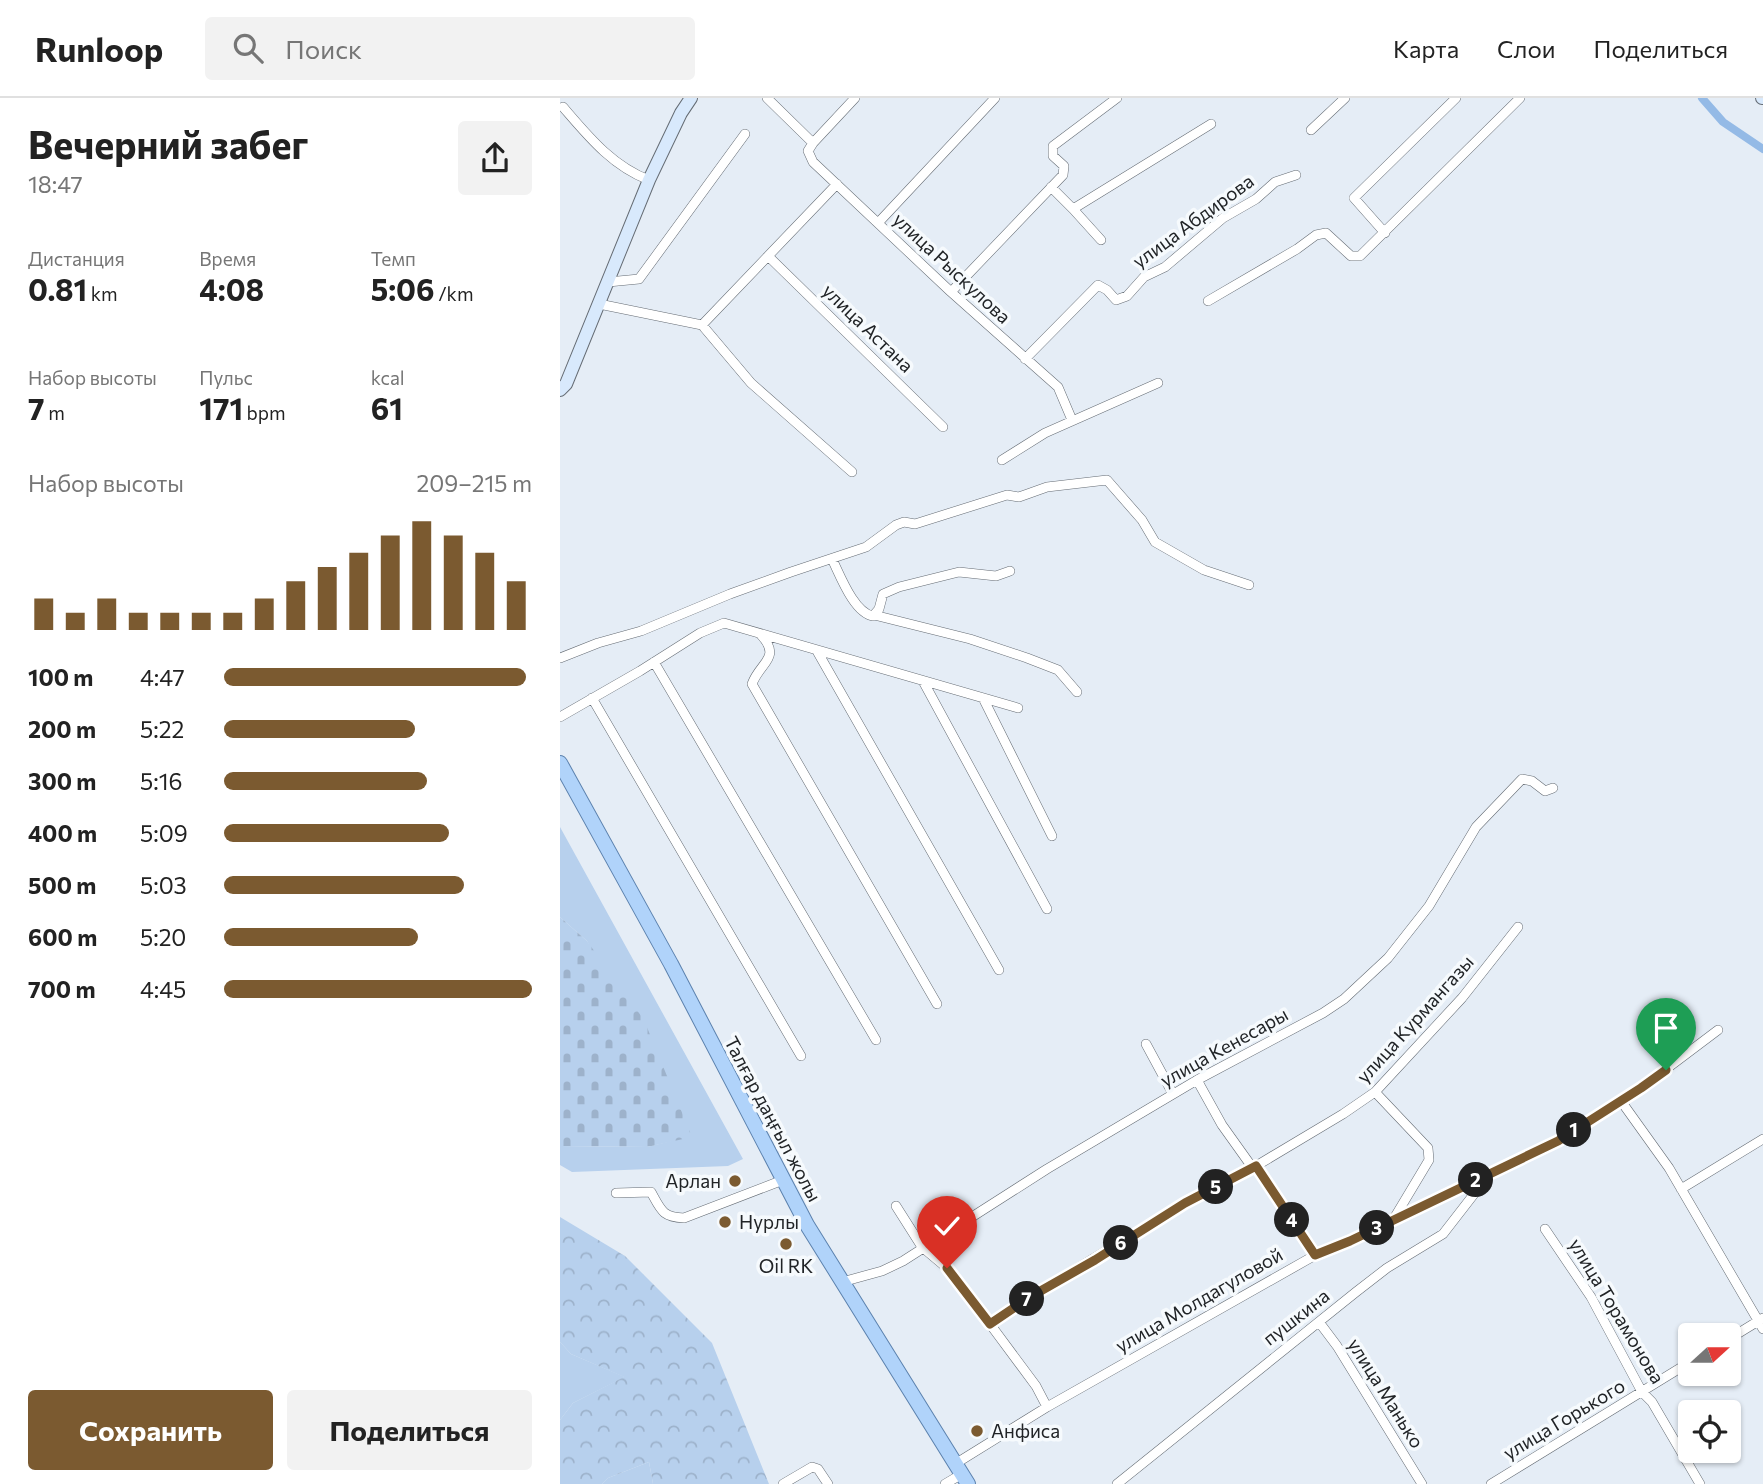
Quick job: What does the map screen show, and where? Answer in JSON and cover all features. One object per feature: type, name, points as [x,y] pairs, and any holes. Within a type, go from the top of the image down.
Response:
[{"type":"main road","name":"Талғар даңғыл жолы","points":[[560,763],[671,964],[807,1225],[962,1474]]},
{"type":"street","points":[[560,390],[566,384],[649,180],[691,98]]},
{"type":"street","points":[[767,98],[813,144],[855,98]]},
{"type":"street","points":[[878,223],[995,98]]},
{"type":"street","points":[[951,292],[1063,175],[1064,166],[1053,156],[1053,146],[1117,98]]},
{"type":"street","points":[[1311,130],[1345,98]]},
{"type":"street","points":[[1385,233],[1354,198],[1456,98]]},
{"type":"street","points":[[1208,301],[1316,235],[1326,233],[1351,256],[1360,256],[1520,98]]},
{"type":"street","points":[[563,107],[600,149],[631,173],[649,180]]},
{"type":"street","points":[[1073,209],[1211,124]]},
{"type":"street","points":[[608,282],[639,279],[745,134]]},
{"type":"street","name":"улица Рыскулова","points":[[813,144],[808,150],[813,162],[951,292],[1058,387],[1072,420]]},
{"type":"street","name":"улица Абдирова","points":[[1025,359],[1098,285],[1116,300],[1128,296],[1144,277],[1165,267],[1223,218],[1255,199],[1275,182],[1296,175]]},
{"type":"street","points":[[702,325],[837,184]]},
{"type":"street","points":[[1051,187],[1101,240]]},
{"type":"street","name":"улица Астана","points":[[768,256],[943,426]]},
{"type":"street","points":[[599,304],[702,325],[751,383],[852,472]]},
{"type":"street","points":[[1002,460],[1045,433],[1158,383]]},
{"type":"street","points":[[560,658],[598,643],[641,631],[730,594],[866,547],[904,522],[915,524],[1007,495],[1019,497],[1046,487],[1107,480],[1142,520],[1154,542],[1204,570],[1249,585]]},
{"type":"street","points":[[832,559],[858,607],[866,615],[970,639],[1037,662],[1058,670],[1077,692]]},
{"type":"street","points":[[874,615],[879,609],[883,594],[899,587],[959,572],[996,576],[1010,572]]},
{"type":"street","points":[[560,717],[700,633],[724,623],[1018,708]]},
{"type":"street","points":[[760,633],[770,647],[770,655],[752,684],[937,1004]]},
{"type":"street","points":[[817,651],[999,970]]},
{"type":"street","points":[[654,662],[876,1040]]},
{"type":"street","points":[[923,681],[1047,909]]},
{"type":"street","points":[[592,698],[801,1056]]},
{"type":"street","points":[[983,698],[1052,836]]},
{"type":"street","name":"улица Кенесары","points":[[842,1282],[903,1261],[1196,1080],[1323,1013],[1343,999],[1388,958],[1429,906],[1476,827],[1497,802],[1522,779],[1532,781],[1545,791],[1553,788]]},
{"type":"street","name":"улица Курмангазы","points":[[990,1324],[1185,1203],[1254,1167],[1375,1092],[1462,998],[1518,927]]},
{"type":"street","name":"улица Молдагуловой","points":[[946,1484],[1047,1407],[1315,1255],[1350,1241],[1558,1141],[1621,1101],[1718,1030]]},
{"type":"street","points":[[1146,1044],[1173,1094]]},
{"type":"street","points":[[1196,1080],[1222,1125],[1315,1255]]},
{"type":"street","points":[[1375,1092],[1428,1148],[1429,1160],[1393,1220]]},
{"type":"street","points":[[1621,1101],[1670,1168],[1761,1322],[1741,1333]]},
{"type":"street","points":[[1681,1189],[1763,1139]]},
{"type":"street","name":"пушкина","points":[[1117,1484],[1387,1268],[1443,1234],[1490,1173]]},
{"type":"street","points":[[616,1193],[652,1192],[661,1210],[671,1217],[684,1218],[783,1180]]},
{"type":"street","points":[[896,1206],[922,1247],[947,1268],[990,1324],[1036,1386],[1047,1407]]},
{"type":"street","name":"улица Торамонова","points":[[1545,1229],[1591,1297],[1642,1392],[1652,1402],[1700,1484]]},
{"type":"street","name":"улица Манько","points":[[1319,1322],[1337,1346],[1422,1484]]},
{"type":"street","name":"улица Горького","points":[[1491,1484],[1678,1370]]},
{"type":"street","points":[[783,1484],[812,1466],[818,1469],[828,1484]]},
{"type":"street","points":[[1128,1475],[1134,1484]]},
{"type":"green space","points":[[560,827],[743,1159],[728,1166],[572,1172],[560,1165],[560,1146],[647,1147],[691,1136],[587,941],[560,917]]},
{"type":"green space","points":[[560,917],[587,941],[644,1020],[692,1137],[647,1147],[560,1146]]},
{"type":"green space","points":[[560,1217],[625,1256],[712,1343],[769,1484],[653,1484],[649,1462],[608,1478],[602,1484],[560,1484],[560,1420],[573,1403],[624,1377],[571,1354],[560,1342]]},
{"type":"green space","points":[[560,1342],[571,1354],[625,1377],[573,1403],[560,1420]]},
{"type":"green space","points":[[649,1462],[653,1484],[602,1484],[608,1478]]},
{"type":"waterway","points":[[1702,98],[1723,122],[1763,149]]},
{"type":"place","name":"Арлан","points":[[735,1181]]},
{"type":"place","name":"Нурлы","points":[[725,1222]]},
{"type":"place","name":"Oil RK","points":[[786,1244]]},
{"type":"place","name":"Анфиса","points":[[977,1431]]},
{"type":"route","points":[[947,1268],[990,1324],[1185,1203],[1256,1166],[1315,1255],[1350,1241],[1558,1141],[1666,1070]]}]
